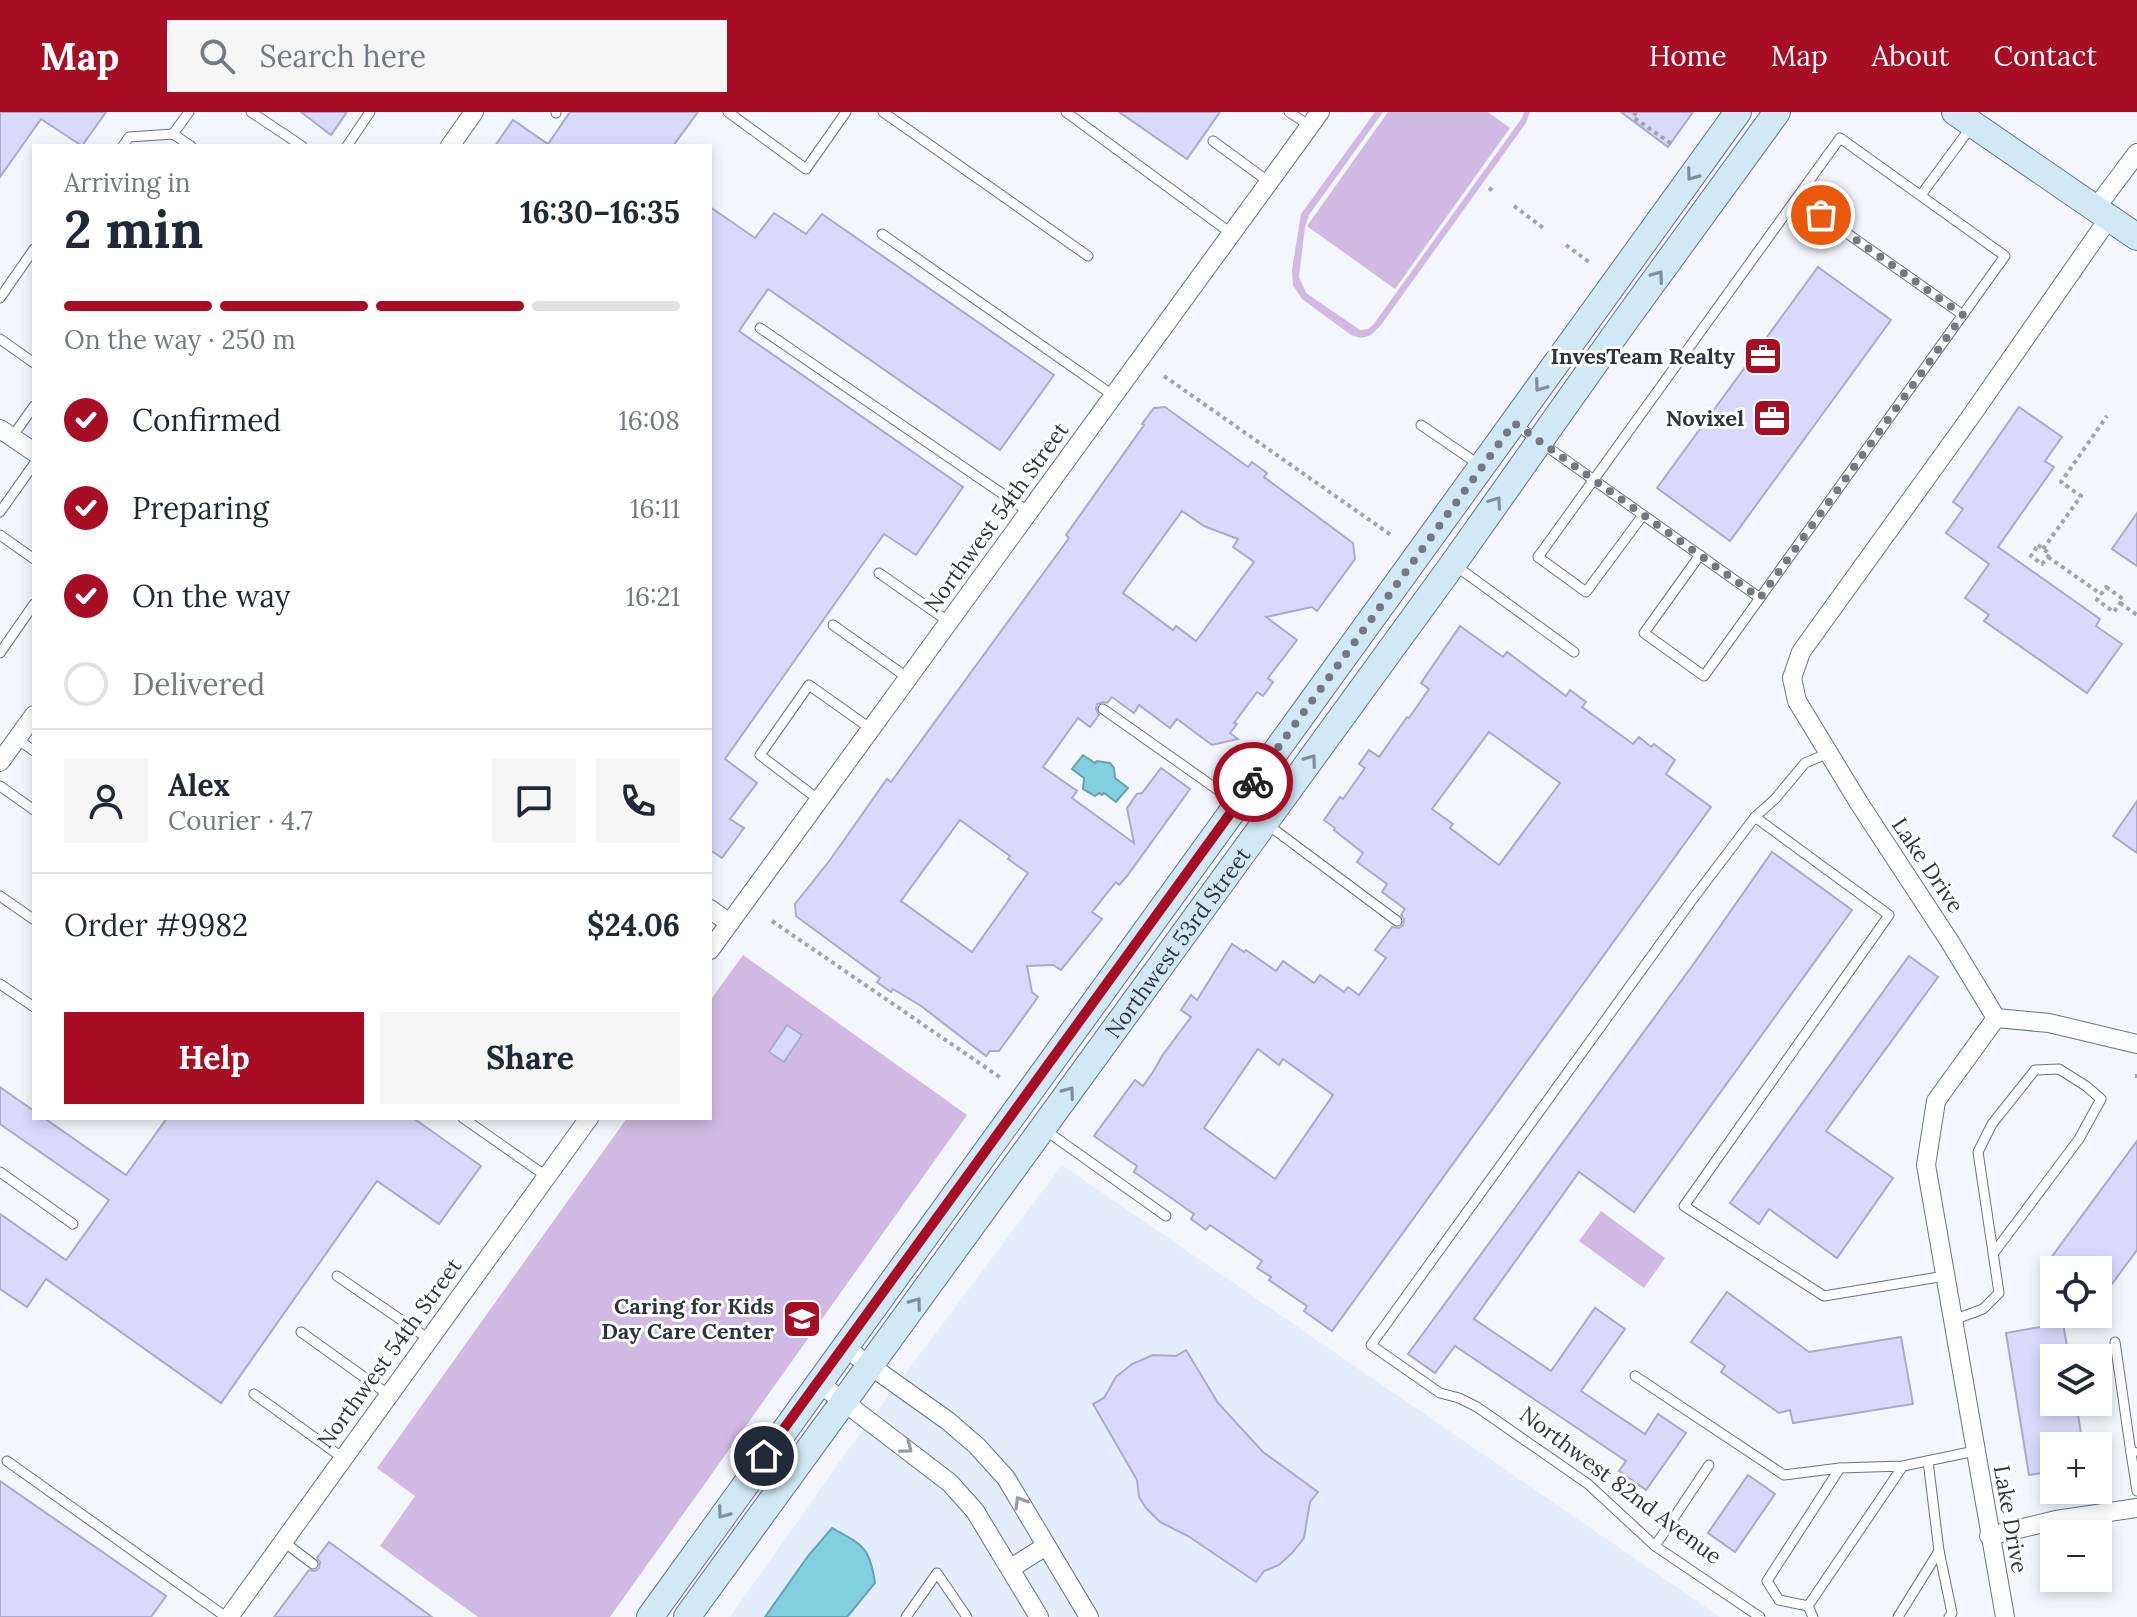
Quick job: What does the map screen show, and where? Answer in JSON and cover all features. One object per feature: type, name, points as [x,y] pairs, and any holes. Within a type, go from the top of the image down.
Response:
[{"type":"street","points":[[451,144],[474,112]]},
{"type":"street","name":"Northwest 53rd Street","points":[[650,1617],[1738,112]]},
{"type":"street","name":"Northwest 53rd Street","points":[[687,1617],[1453,564],[1777,112]]},
{"type":"street","points":[[1964,118],[2137,237]]},
{"type":"street","name":"Northwest 54th Street","points":[[712,947],[1315,119]]},
{"type":"street","name":"Lake Drive","points":[[2005,1617],[1926,1165],[1936,1101],[1996,1018],[1797,701],[1792,678],[1801,652],[1969,419],[2102,214],[2137,153]]},
{"type":"street","points":[[6,433],[32,451]]},
{"type":"street","points":[[0,762],[32,718]]},
{"type":"street","points":[[1237,804],[1265,823]]},
{"type":"street","points":[[712,910],[729,923]]},
{"type":"street","points":[[1996,1018],[2049,1023],[2137,1044]]},
{"type":"street","name":"Northwest 54th Street","points":[[228,1617],[587,1120]]},
{"type":"street","points":[[844,1347],[948,1421],[977,1446],[1006,1478],[1089,1617]]},
{"type":"street","points":[[818,1382],[950,1483],[975,1511],[1039,1617]]},
{"type":"street","points":[[1989,1536],[2056,1520],[2137,1508]]},
{"type":"street","points":[[1011,1568],[1046,1546]]},
{"type":"lane","points":[[173,134],[189,112]]},
{"type":"lane","points":[[251,112],[299,144]]},
{"type":"lane","points":[[348,144],[370,112]]},
{"type":"lane","points":[[728,112],[806,169],[846,112]]},
{"type":"lane","points":[[883,112],[1088,256]]},
{"type":"lane","points":[[1066,112],[1232,234]]},
{"type":"lane","points":[[1289,112],[1315,119]]},
{"type":"lane","points":[[1921,195],[1964,118]]},
{"type":"lane","points":[[124,144],[129,137],[173,134],[188,144]]},
{"type":"lane","points":[[1643,515],[1586,592],[1538,557],[1840,138],[2005,256],[1704,676],[1644,633],[1700,555]]},
{"type":"lane","points":[[1213,141],[1269,182]]},
{"type":"lane","points":[[1797,198],[1963,315]]},
{"type":"lane","points":[[882,234],[1114,396]]},
{"type":"lane","points":[[0,298],[32,252]]},
{"type":"lane","points":[[760,328],[1029,512]]},
{"type":"lane","points":[[0,339],[32,362]]},
{"type":"lane","points":[[6,433],[32,408]]},
{"type":"lane","points":[[1514,423],[1760,598]]},
{"type":"lane","points":[[1421,425],[1482,467]]},
{"type":"lane","points":[[0,512],[32,467]]},
{"type":"lane","points":[[0,535],[32,558]]},
{"type":"lane","points":[[1453,564],[1574,652]]},
{"type":"lane","points":[[879,573],[949,622]]},
{"type":"lane","points":[[0,653],[32,607]]},
{"type":"lane","points":[[833,625],[908,678]]},
{"type":"lane","points":[[819,800],[760,755],[809,685],[871,729]]},
{"type":"lane","points":[[1103,709],[1237,804]]},
{"type":"lane","points":[[17,739],[32,750]]},
{"type":"lane","points":[[1829,753],[1805,763],[1775,799],[1755,817],[1889,915],[1684,1206],[1824,1296],[1945,1276]]},
{"type":"lane","points":[[0,786],[32,809]]},
{"type":"lane","name":"Northwest 82nd Avenue","points":[[1755,817],[1371,1345],[1440,1393],[1477,1407],[1588,1484],[1655,1546],[1760,1617]]},
{"type":"lane","points":[[1265,823],[1397,921]]},
{"type":"lane","points":[[0,896],[32,918]]},
{"type":"lane","points":[[0,984],[32,1006]]},
{"type":"lane","points":[[1953,1320],[1983,1309],[1999,1293],[1993,1254],[1978,1152],[1992,1124],[2035,1070],[2059,1069],[2101,1099],[2079,1139],[1993,1254]]},
{"type":"lane","points":[[466,1120],[546,1176]]},
{"type":"lane","points":[[1043,1128],[1166,1216]]},
{"type":"lane","points":[[0,1172],[73,1224]]},
{"type":"lane","points":[[337,1276],[429,1339]]},
{"type":"lane","points":[[301,1332],[389,1395]]},
{"type":"lane","points":[[2115,1342],[2134,1452],[2137,1491]]},
{"type":"lane","points":[[1635,1376],[1784,1475],[1840,1468],[1903,1466],[1975,1451]]},
{"type":"lane","points":[[254,1394],[343,1458]]},
{"type":"lane","points":[[7,1461],[228,1617]]},
{"type":"lane","points":[[1928,1461],[1939,1551],[1952,1613],[1949,1617]]},
{"type":"lane","points":[[1655,1546],[1709,1465]]},
{"type":"lane","points":[[1808,1606],[1903,1466]]},
{"type":"lane","points":[[1808,1606],[1779,1600],[1767,1581],[1840,1468]]},
{"type":"lane","points":[[284,1542],[313,1564]]},
{"type":"lane","points":[[1898,1617],[1939,1551]]},
{"type":"lane","points":[[906,1617],[937,1573],[967,1617]]},
{"type":"lane","points":[[1808,1606],[1813,1617]]},
{"type":"path","points":[[1636,112],[1633,117],[1673,145]]},
{"type":"path","points":[[1514,206],[1546,230]]},
{"type":"path","points":[[1566,245],[1589,262]]},
{"type":"path","points":[[1164,376],[1391,535]]},
{"type":"path","points":[[2043,549],[2081,496],[2061,482],[2107,416]]},
{"type":"path","points":[[2038,545],[2043,549],[2050,554],[2042,564],[2031,556],[2038,545]]},
{"type":"path","points":[[2048,557],[2101,594]]},
{"type":"path","points":[[2106,587],[2123,599],[2114,612],[2097,600],[2101,594],[2106,587]]},
{"type":"path","points":[[2120,603],[2137,615]]},
{"type":"path","points":[[772,921],[1001,1078]]},
{"type":"path","points":[[2137,1074],[2137,1081]]},
{"type":"shaded area","points":[[1375,112],[1383,112],[1309,215],[1299,277],[1306,293],[1360,330],[1373,325],[1524,112],[1530,112],[1526,123],[1381,325],[1371,335],[1360,338],[1351,335],[1302,299],[1293,285],[1292,270],[1301,214]]},
{"type":"shaded area","points":[[1388,112],[1488,112],[1510,128],[1395,289],[1307,226]]},
{"type":"shaded area","points":[[743,955],[967,1115],[610,1617],[478,1617],[380,1546],[415,1496],[377,1468],[626,1120],[712,1120],[712,998]]},
{"type":"shaded area","points":[[1062,1165],[1720,1617],[730,1617],[848,1450]]},
{"type":"shaded area","points":[[1601,1211],[1665,1258],[1644,1288],[1579,1241]]},
{"type":"water","points":[[1083,755],[1095,763],[1110,763],[1114,768],[1115,778],[1128,788],[1116,802],[1104,793],[1095,796],[1083,789],[1084,778],[1072,769]]},
{"type":"water","points":[[832,1528],[863,1548],[871,1562],[875,1583],[847,1617],[765,1617],[808,1556]]},
{"type":"building","points":[[0,112],[106,112],[83,144],[41,119],[0,177]]},
{"type":"building","points":[[301,112],[347,112],[331,135]]},
{"type":"building","points":[[570,112],[698,112],[674,144],[548,144]]},
{"type":"building","points":[[1119,112],[1220,112],[1187,159]]},
{"type":"building","points":[[1621,112],[1693,112],[1668,147]]},
{"type":"building","points":[[513,120],[548,144],[496,144]]},
{"type":"building","points":[[712,208],[755,238],[774,213],[806,234],[822,214],[1054,375],[1000,450],[768,289],[739,331],[963,487],[916,555],[884,534],[725,759],[757,783],[730,819],[744,828],[722,858],[712,851]]},
{"type":"building","points":[[1818,267],[1891,320],[1730,541],[1657,488]]},
{"type":"building","points":[[1165,407],[1248,467],[1252,462],[1267,473],[1264,477],[1353,543],[1355,559],[1317,611],[1312,607],[1266,617],[1297,640],[1268,678],[1273,682],[1263,696],[1257,692],[1234,723],[1237,724],[1230,733],[1238,739],[1212,745],[1177,719],[1170,728],[1139,705],[1134,713],[1112,697],[1107,703],[1097,704],[1099,715],[1090,727],[1078,718],[1043,767],[1077,791],[1072,798],[1134,843],[1127,808],[1161,768],[1190,789],[1127,876],[1119,885],[1116,882],[1092,912],[1102,919],[1061,970],[1053,965],[1027,966],[1032,992],[1038,997],[999,1051],[990,1051],[986,1056],[921,1006],[877,982],[880,978],[796,916],[795,904],[887,779],[891,782],[1069,538],[1066,535],[1154,408]],"holes":[[[1182,511],[1204,526],[1238,539],[1233,547],[1254,562],[1196,641],[1176,626],[1173,630],[1123,593]],[[960,820],[1028,873],[972,952],[901,901]]]},
{"type":"building","points":[[2019,407],[2062,437],[2045,461],[2054,467],[1998,547],[2100,619],[2096,626],[2122,644],[2087,693],[1984,621],[1989,615],[1965,598],[1989,564],[1946,533],[1963,509],[1953,502]]},
{"type":"building","points":[[2137,513],[2137,566],[2112,549]]},
{"type":"building","points":[[1460,626],[1503,657],[1507,652],[1566,696],[1570,690],[1586,702],[1582,707],[1633,744],[1639,737],[1651,747],[1654,744],[1675,760],[1666,774],[1711,807],[1332,1331],[1304,1311],[1307,1306],[1257,1268],[1262,1261],[1210,1225],[1206,1230],[1191,1219],[1194,1214],[1134,1172],[1137,1166],[1094,1136],[1135,1080],[1143,1086],[1191,1017],[1181,1010],[1191,995],[1197,1000],[1232,944],[1276,971],[1283,961],[1314,983],[1320,975],[1344,992],[1348,987],[1359,995],[1386,958],[1375,950],[1392,927],[1403,925],[1401,915],[1405,909],[1382,892],[1387,884],[1357,862],[1363,853],[1324,820],[1365,768],[1359,764],[1369,750],[1379,757],[1409,718],[1429,689],[1421,683]],"holes":[[[1489,732],[1560,783],[1499,865],[1450,828],[1453,824],[1432,809]],[[1258,1049],[1279,1065],[1283,1059],[1333,1095],[1275,1179],[1204,1128]]]},
{"type":"building","points":[[2137,801],[2137,853],[2113,836]]},
{"type":"building","points":[[1772,852],[1852,910],[1634,1212],[1579,1172],[1474,1319],[1551,1371],[1595,1308],[1625,1329],[1581,1391],[1645,1434],[1658,1414],[1686,1433],[1646,1490],[1619,1471],[1626,1461],[1455,1346],[1435,1373],[1408,1354]]},
{"type":"building","points":[[1909,956],[1938,977],[1826,1131],[1893,1178],[1837,1258],[1769,1209],[1759,1224],[1730,1203]]},
{"type":"building","points":[[787,1025],[802,1035],[784,1062],[769,1052]]},
{"type":"building","points":[[0,1087],[32,1110],[32,1120],[47,1120],[126,1175],[166,1120],[416,1120],[481,1166],[439,1224],[377,1181],[221,1403],[46,1279],[27,1307],[0,1289],[0,1214],[66,1260],[109,1200],[0,1124]]},
{"type":"building","points":[[2137,1141],[2137,1250],[2112,1284],[2112,1256],[2052,1256]]},
{"type":"building","points":[[1727,1292],[1809,1352],[1901,1337],[1913,1404],[1793,1423],[1790,1410],[1779,1413],[1721,1372],[1725,1366],[1691,1342]]},
{"type":"building","points":[[2040,1327],[2064,1328],[2067,1344],[2040,1344],[2040,1416],[2078,1416],[2081,1432],[2040,1432],[2040,1473],[2029,1475],[2006,1333]]},
{"type":"building","points":[[1186,1350],[1218,1403],[1263,1452],[1318,1492],[1310,1502],[1304,1538],[1279,1565],[1264,1571],[1256,1582],[1188,1536],[1160,1522],[1146,1508],[1139,1497],[1137,1480],[1093,1404],[1104,1398],[1116,1377],[1132,1364],[1153,1355],[1176,1356]]},
{"type":"building","points":[[1748,1475],[1775,1494],[1735,1552],[1708,1533]]},
{"type":"building","points":[[0,1481],[166,1596],[151,1617],[0,1617]]},
{"type":"building","points":[[329,1542],[432,1617],[274,1617],[309,1570],[319,1568],[317,1558]]},
{"type":"way so far","points":[[1253,782],[1514,423],[1760,598],[1963,315],[1821,215]]},
{"type":"place","name":"InvesTeam Realty","points":[[1763,356]]},
{"type":"place","name":"Novixel","points":[[1772,418]]},
{"type":"place","name":"Caring for Kids Day Care Center","points":[[802,1319]]},
{"type":"route","points":[[764,1456],[1253,782]]}]
